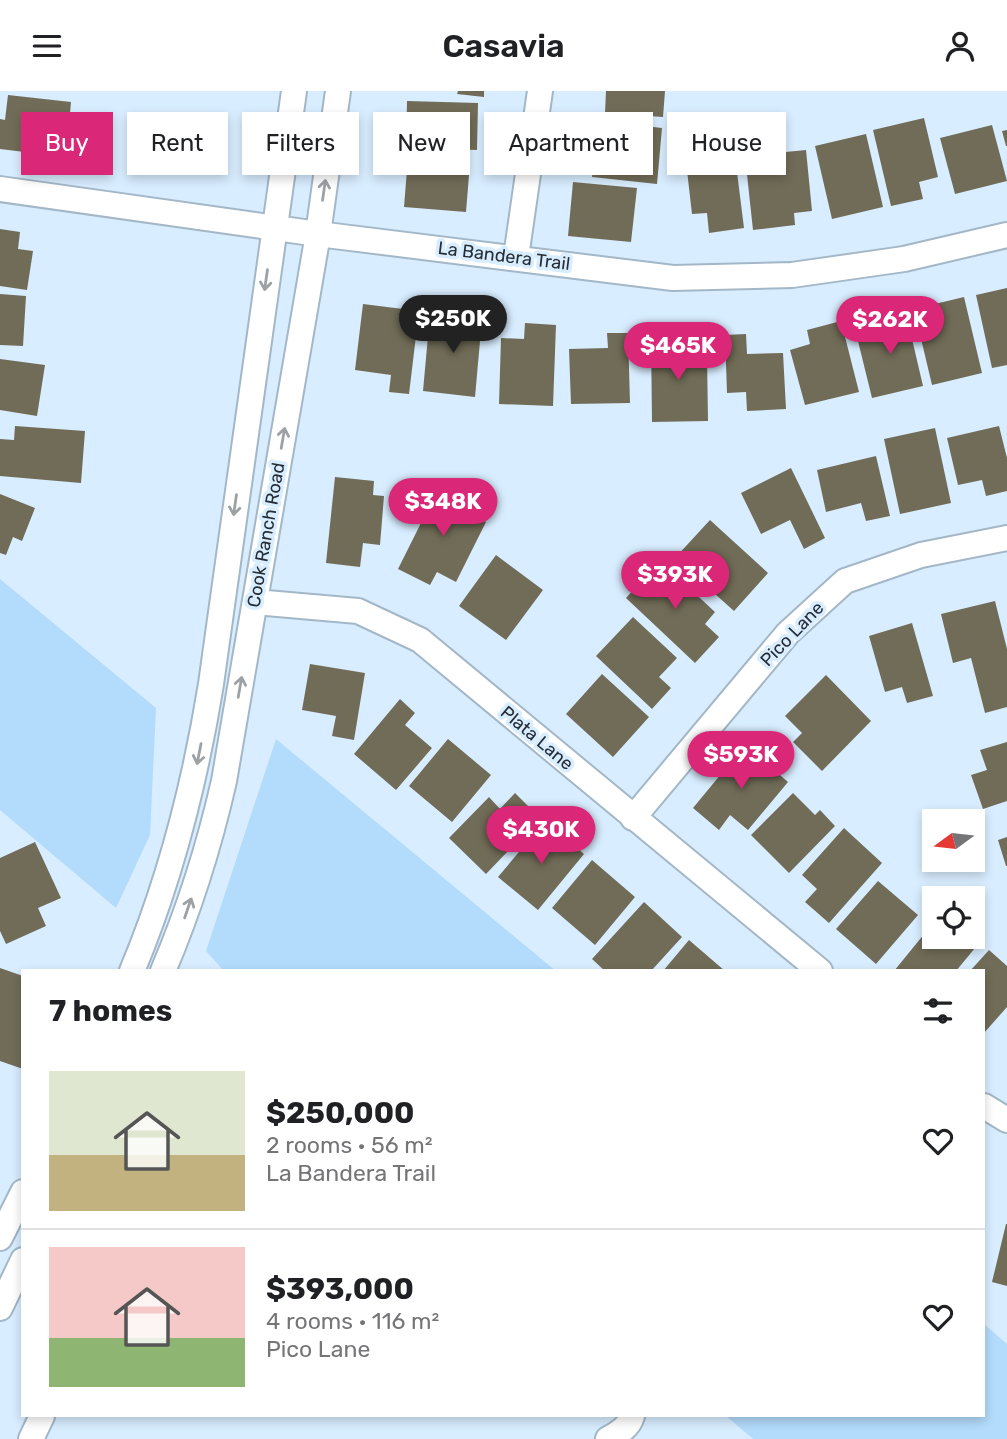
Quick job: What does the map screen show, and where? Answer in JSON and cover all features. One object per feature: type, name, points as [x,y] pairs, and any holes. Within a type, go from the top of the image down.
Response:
[{"type":"street","name":"Cook Ranch Road","points":[[133,969],[165,888],[185,820],[195,773],[211,684],[294,91]]},
{"type":"street","name":"Cook Ranch Road","points":[[164,969],[188,908],[212,832],[224,781],[317,234],[338,91]]},
{"type":"street","points":[[516,257],[540,91]]},
{"type":"street","name":"La Bandera Trail","points":[[0,189],[317,234],[673,278],[792,275],[904,259],[1007,235]]},
{"type":"street","name":"Pico Lane","points":[[633,818],[788,633],[845,581],[921,555],[1007,538]]},
{"type":"street","name":"Plata Lane","points":[[255,602],[358,611],[420,640],[818,969]]},
{"type":"street","points":[[985,1107],[1007,1120]]},
{"type":"street","points":[[6,1238],[21,1197]]},
{"type":"street","points":[[0,1308],[21,1264]]},
{"type":"street","points":[[31,1439],[42,1417]]},
{"type":"street","points":[[608,1439],[619,1433],[632,1417]]},
{"type":"shaded area","points":[[0,579],[156,708],[150,835],[116,908],[0,810]]},
{"type":"shaded area","points":[[276,739],[554,969],[222,969],[206,951]]},
{"type":"shaded area","points":[[985,1325],[1007,1344],[1007,1439],[753,1439],[727,1417],[985,1417]]},
{"type":"building","points":[[458,91],[484,91],[484,97],[457,94]]},
{"type":"building","points":[[606,91],[665,91],[663,117],[653,116],[653,112],[605,112]]},
{"type":"building","points":[[8,95],[71,102],[70,112],[21,112],[21,152],[0,149],[0,119],[5,120]]},
{"type":"building","points":[[407,101],[478,103],[477,150],[470,150],[470,112],[407,112]]},
{"type":"building","points":[[924,118],[938,177],[919,182],[923,199],[891,206],[873,130]]},
{"type":"building","points":[[992,125],[1007,181],[955,194],[940,138]]},
{"type":"building","points":[[653,127],[662,128],[657,184],[592,177],[653,175]]},
{"type":"building","points":[[1007,130],[1007,146],[1006,146],[1002,131]]},
{"type":"building","points":[[866,134],[883,207],[832,219],[815,146]]},
{"type":"building","points":[[806,150],[812,211],[794,213],[795,225],[753,230],[747,175],[786,175],[786,152]]},
{"type":"building","points":[[407,175],[469,175],[466,212],[404,207]]},
{"type":"building","points":[[688,175],[737,175],[744,228],[709,233],[707,213],[692,214]]},
{"type":"building","points":[[573,182],[637,188],[631,242],[568,236]]},
{"type":"building","points":[[0,229],[20,232],[18,249],[33,251],[27,290],[0,286]]},
{"type":"building","points":[[1007,288],[1007,365],[992,368],[976,295]]},
{"type":"building","points":[[0,294],[26,296],[23,346],[0,345]]},
{"type":"building","points":[[964,297],[982,373],[932,385],[914,309]]},
{"type":"building","points":[[363,304],[419,311],[409,394],[389,392],[391,375],[355,370]]},
{"type":"building","points":[[905,309],[923,386],[872,398],[857,337],[876,333],[873,316]]},
{"type":"building","points":[[430,314],[482,319],[475,397],[423,391]]},
{"type":"building","points":[[841,321],[859,392],[805,405],[790,350],[810,344],[807,330]]},
{"type":"building","points":[[525,323],[556,325],[553,406],[499,404],[501,338],[524,339]]},
{"type":"building","points":[[607,333],[628,333],[630,403],[571,404],[569,349],[608,348]]},
{"type":"building","points":[[746,334],[747,354],[783,353],[786,409],[747,411],[746,392],[727,393],[725,335]]},
{"type":"building","points":[[689,336],[689,357],[707,357],[708,421],[652,422],[651,337]]},
{"type":"building","points":[[0,359],[45,365],[37,416],[0,410]]},
{"type":"building","points":[[15,426],[85,431],[81,483],[0,476],[0,439],[14,440]]},
{"type":"building","points":[[999,426],[1007,458],[1007,491],[986,496],[982,480],[958,485],[947,438]]},
{"type":"building","points":[[935,428],[951,503],[900,514],[884,439]]},
{"type":"building","points":[[876,456],[890,516],[866,521],[861,503],[826,512],[817,470]]},
{"type":"building","points":[[791,468],[825,538],[804,549],[790,520],[761,534],[741,493]]},
{"type":"building","points":[[335,477],[374,481],[373,495],[384,496],[380,545],[363,543],[360,567],[326,563]]},
{"type":"building","points":[[442,481],[464,492],[457,507],[486,522],[456,582],[437,572],[430,585],[398,569]]},
{"type":"building","points":[[0,494],[35,508],[22,541],[13,537],[6,555],[0,553]]},
{"type":"building","points":[[710,520],[768,573],[734,611],[675,558]]},
{"type":"building","points":[[496,555],[543,590],[506,640],[459,606]]},
{"type":"building","points":[[660,561],[715,612],[705,624],[719,637],[695,663],[626,598]]},
{"type":"building","points":[[995,601],[1007,649],[1007,707],[985,713],[971,658],[953,663],[941,614]]},
{"type":"building","points":[[633,617],[677,658],[659,677],[671,688],[652,709],[596,656]]},
{"type":"building","points":[[912,623],[933,696],[907,703],[902,687],[885,692],[869,636]]},
{"type":"building","points":[[310,664],[365,673],[354,740],[332,736],[336,716],[302,710]]},
{"type":"building","points":[[602,674],[649,717],[613,757],[566,714]]},
{"type":"building","points":[[826,675],[871,721],[822,771],[793,742],[802,733],[785,716]]},
{"type":"building","points":[[400,699],[415,713],[405,725],[432,748],[396,790],[354,754]]},
{"type":"building","points":[[448,739],[491,775],[452,822],[409,786]]},
{"type":"building","points":[[1007,742],[1007,801],[983,809],[971,775],[987,770],[980,750]]},
{"type":"building","points":[[745,745],[788,782],[748,830],[730,815],[719,830],[693,808]]},
{"type":"building","points":[[515,793],[540,818],[486,874],[449,838],[489,797],[500,809]]},
{"type":"building","points":[[793,793],[815,815],[820,810],[835,826],[789,873],[751,835]]},
{"type":"building","points":[[545,821],[584,854],[538,910],[498,877]]},
{"type":"building","points":[[844,828],[882,863],[829,923],[805,902],[817,889],[802,875]]},
{"type":"building","points":[[1007,837],[1007,866],[1006,866],[998,840]]},
{"type":"building","points":[[35,842],[61,898],[38,908],[46,926],[6,944],[0,931],[0,858]]},
{"type":"building","points":[[592,860],[635,897],[595,945],[552,908]]},
{"type":"building","points":[[878,881],[918,915],[876,964],[836,929]]},
{"type":"building","points":[[644,902],[682,937],[653,969],[603,969],[592,959]]},
{"type":"building","points":[[922,937],[922,949],[974,949],[958,969],[896,969]]},
{"type":"building","points":[[689,940],[723,969],[665,969]]},
{"type":"building","points":[[989,950],[1007,966],[1007,1007],[985,1032],[985,969],[972,969]]},
{"type":"building","points":[[0,968],[21,975],[21,1068],[0,1061]]},
{"type":"building","points":[[1007,1224],[1007,1286],[992,1282]]}]
